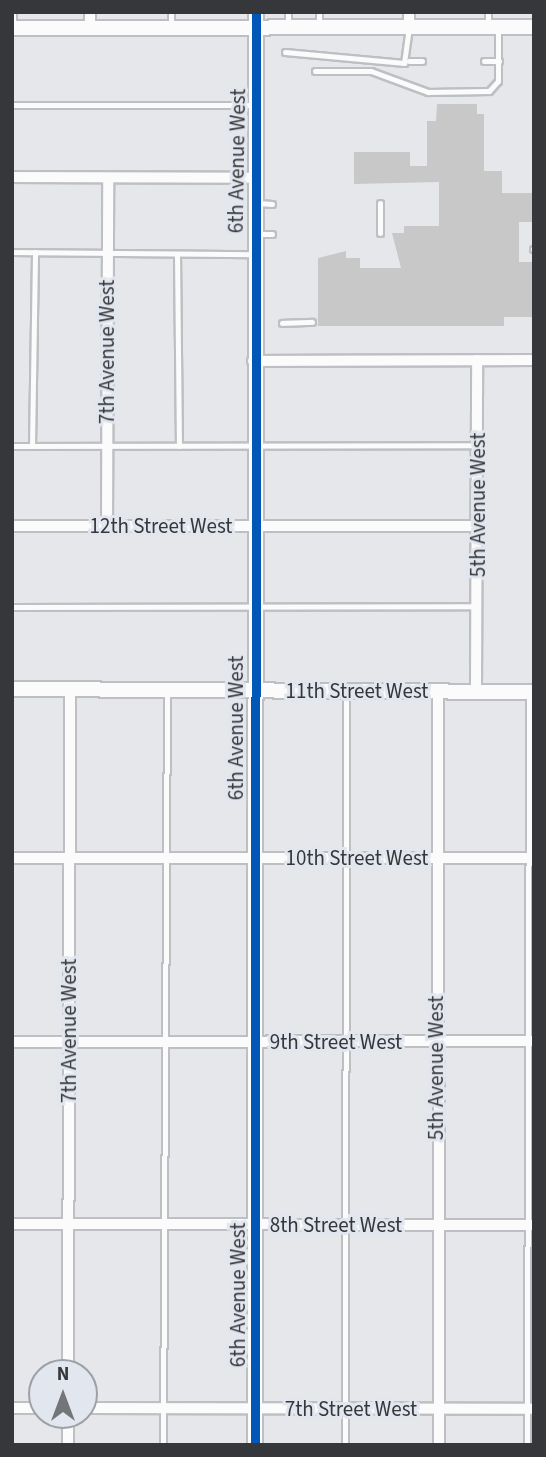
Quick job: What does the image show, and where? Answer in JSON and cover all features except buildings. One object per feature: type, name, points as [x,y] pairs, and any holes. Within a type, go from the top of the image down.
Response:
[{"type":"street","points":[[409,12],[409,28]]},
{"type":"street","points":[[13,29],[90,20],[319,20],[409,28],[491,22],[534,27]]},
{"type":"street","name":"6th Avenue West","points":[[255,1445],[253,361],[256,20]]},
{"type":"street","points":[[12,177],[255,178]]},
{"type":"street","name":"7th Avenue West","points":[[107,526],[108,178]]},
{"type":"street","name":"5th Avenue West","points":[[476,691],[478,360]]},
{"type":"street","points":[[253,361],[534,360]]},
{"type":"street","name":"12th Street West","points":[[12,526],[478,526]]},
{"type":"street","name":"11th Street West","points":[[12,689],[531,692]]},
{"type":"street","name":"7th Avenue West","points":[[68,1359],[70,690]]},
{"type":"street","name":"5th Avenue West","points":[[438,691],[436,1225],[439,1445]]},
{"type":"street","name":"10th Street West","points":[[12,858],[531,858]]},
{"type":"street","name":"9th Street West","points":[[12,1042],[531,1041]]},
{"type":"street","name":"8th Street West","points":[[12,1224],[531,1225]]},
{"type":"street","name":"7th Street West","points":[[98,1408],[531,1409]]},
{"type":"lane","points":[[13,12],[13,29]]},
{"type":"lane","points":[[315,71],[371,71],[428,92],[489,91],[498,80],[499,61],[491,22]]},
{"type":"lane","points":[[409,28],[409,61]]},
{"type":"lane","points":[[285,52],[331,61],[422,61]]},
{"type":"lane","points":[[484,61],[499,61]]},
{"type":"lane","points":[[12,105],[255,105]]},
{"type":"lane","points":[[254,204],[272,204]]},
{"type":"lane","points":[[380,204],[380,233]]},
{"type":"lane","points":[[254,234],[272,234]]},
{"type":"lane","points":[[12,252],[254,254]]},
{"type":"lane","points":[[33,446],[35,252]]},
{"type":"lane","points":[[177,255],[179,446]]},
{"type":"lane","points":[[282,323],[312,322]]},
{"type":"lane","points":[[12,446],[478,445]]},
{"type":"lane","points":[[12,607],[477,606]]},
{"type":"lane","points":[[163,1445],[163,1042],[167,689]]},
{"type":"lane","points":[[345,1445],[346,690]]},
{"type":"lane","points":[[527,1445],[531,1409],[531,692]]},
{"type":"cycle path","points":[[255,1445],[256,12]]}]
